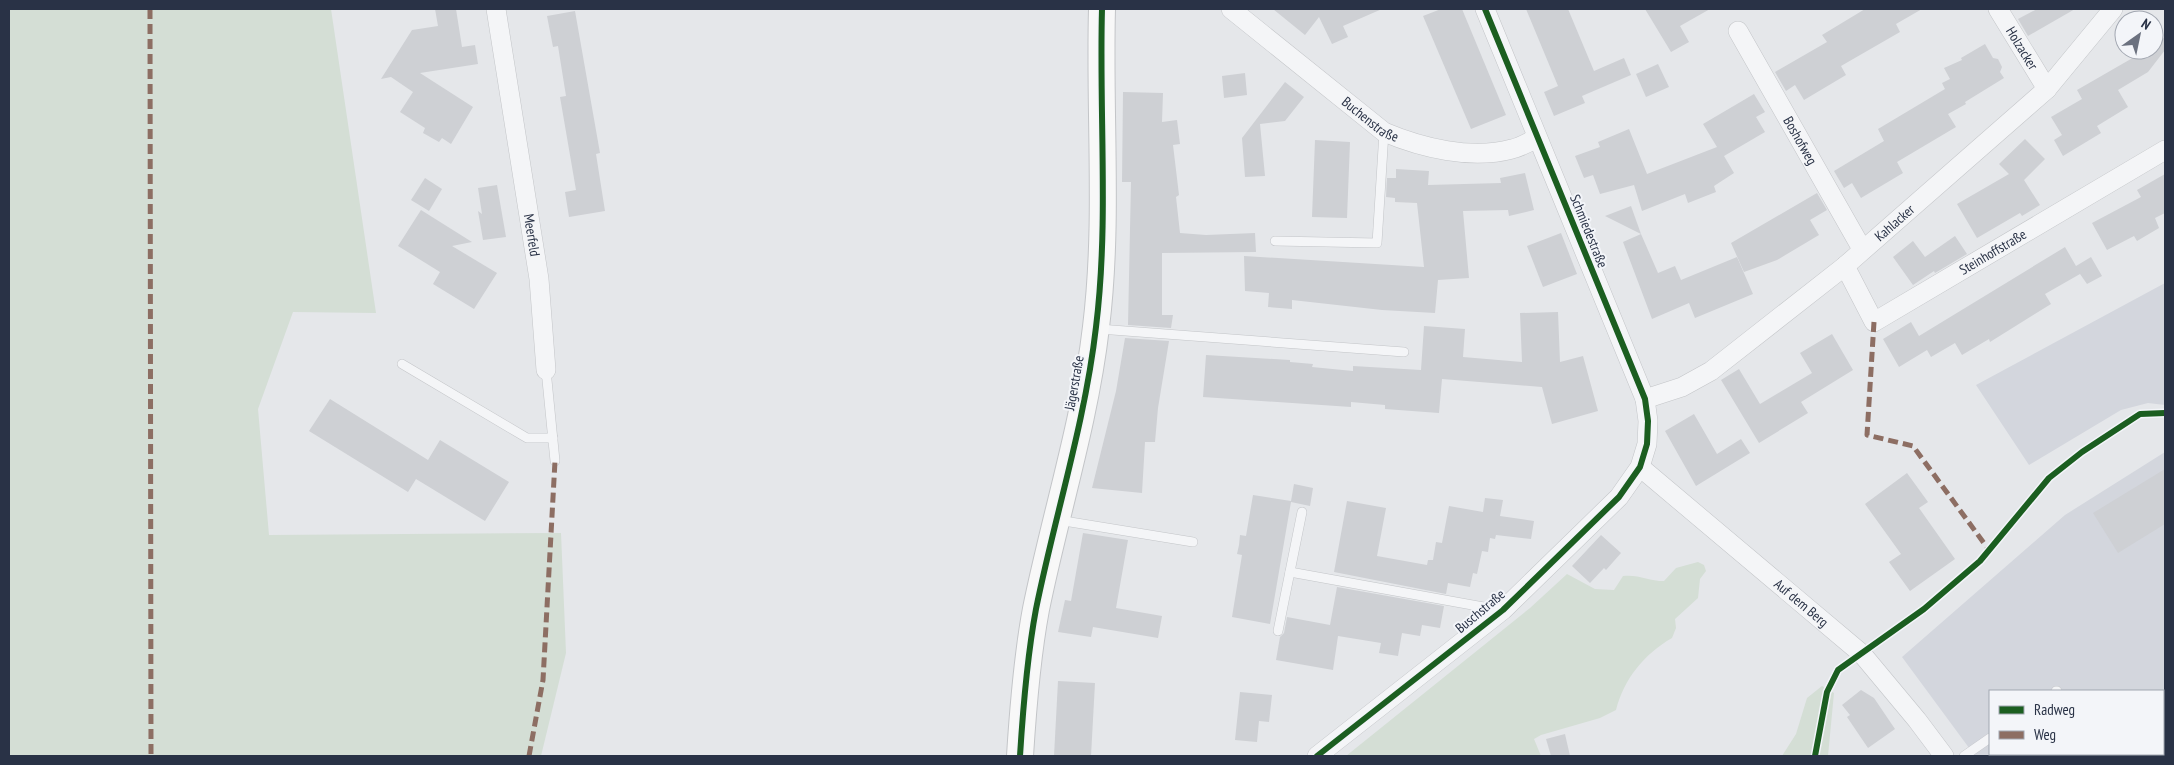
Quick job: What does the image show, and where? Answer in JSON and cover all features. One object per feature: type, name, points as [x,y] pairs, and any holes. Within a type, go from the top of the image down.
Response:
[{"type":"street","name":"Meerfeld","points":[[496,9],[539,279],[546,370]]},
{"type":"street","name":"Jägerstraße","points":[[1020,756],[1022,713],[1036,610],[1085,396],[1096,328],[1102,273],[1102,9]]},
{"type":"street","name":"Buchenstraße","points":[[1231,9],[1384,132],[1410,143],[1480,153],[1513,149],[1537,138]]},
{"type":"street","name":"Schmiedestraße","points":[[1485,9],[1645,398],[1648,421],[1647,444],[1640,467]]},
{"type":"street","name":"Holzacker","points":[[1998,9],[2047,89]]},
{"type":"street","name":"Kahlacker","points":[[1645,398],[1682,387],[1710,371],[1845,266],[1862,249],[2047,89],[2113,9]]},
{"type":"street","name":"Boshofweg","points":[[1738,31],[1862,249]]},
{"type":"street","name":"Steinhoffstraße","points":[[1845,266],[1874,322],[2165,150]]},
{"type":"street","name":"Buschstraße","points":[[1317,756],[1503,610],[1619,497],[1640,467]]},
{"type":"street","name":"Auf dem Berg","points":[[1640,467],[1862,654],[1917,720],[1944,756]]},
{"type":"lane","points":[[1275,241],[1377,243],[1384,132]]},
{"type":"lane","points":[[1096,328],[1404,352]]},
{"type":"lane","points":[[402,364],[527,438],[553,438]]},
{"type":"lane","name":"Meerfeld","points":[[546,370],[555,462]]},
{"type":"lane","points":[[1278,631],[1302,512]]},
{"type":"lane","points":[[1058,520],[1193,542]]},
{"type":"lane","points":[[1290,572],[1503,610]]},
{"type":"lane","points":[[1964,756],[1989,739]]},
{"type":"shaded area","points":[[9,9],[331,9],[376,313],[293,312],[258,409],[269,535],[561,533],[566,653],[541,756],[9,756]]},
{"type":"shaded area","points":[[2165,283],[2165,405],[2148,403],[2121,410],[2029,465],[1976,385]]},
{"type":"shaded area","points":[[2165,452],[2165,756],[1975,756],[1902,657],[2065,515]]},
{"type":"shaded area","points":[[1698,562],[1704,565],[1706,571],[1700,579],[1698,598],[1675,619],[1676,628],[1672,638],[1662,644],[1636,668],[1624,688],[1616,710],[1600,718],[1541,735],[1534,739],[1541,756],[1346,756],[1530,608],[1567,574],[1595,589],[1614,590],[1623,576],[1664,581],[1676,568]]},
{"type":"shaded area","points":[[1822,686],[1834,693],[1828,756],[1782,756],[1796,734],[1807,698]]},
{"type":"building","points":[[435,9],[456,9],[462,47],[475,45],[478,64],[420,73],[473,107],[451,144],[442,138],[439,142],[423,133],[425,128],[400,112],[413,92],[391,77],[381,79],[412,30],[438,26]]},
{"type":"building","points":[[1273,9],[1382,9],[1343,26],[1348,37],[1332,44],[1319,17],[1305,35]]},
{"type":"building","points":[[1441,9],[1462,9],[1506,115],[1471,129],[1423,16]]},
{"type":"building","points":[[1526,9],[1568,9],[1594,71],[1624,58],[1631,75],[1582,96],[1585,103],[1554,116],[1544,92],[1558,86]]},
{"type":"building","points":[[1645,9],[1710,9],[1680,26],[1689,42],[1671,52]]},
{"type":"building","points":[[1865,9],[1922,9],[1896,24],[1900,32],[1841,66],[1846,75],[1804,100],[1795,85],[1786,91],[1775,72],[1827,42],[1822,35]]},
{"type":"building","points":[[2037,9],[2075,9],[2028,36],[2018,19]]},
{"type":"building","points":[[575,11],[600,153],[596,154],[605,211],[569,217],[565,192],[576,190],[560,97],[566,96],[558,46],[553,47],[547,16]]},
{"type":"building","points":[[1985,44],[1993,58],[1998,59],[2002,67],[2000,72],[2004,78],[1948,114],[1956,127],[1897,162],[1903,173],[1861,198],[1852,183],[1844,188],[1834,171],[1884,141],[1878,129],[1945,89],[1942,83],[1950,79],[1944,68],[1962,60],[1961,58]]},
{"type":"building","points":[[2129,60],[2157,60],[2148,72],[2118,90],[2128,107],[2097,126],[2101,133],[2063,156],[2054,140],[2062,135],[2051,117],[2082,99],[2077,90]]},
{"type":"building","points":[[1658,64],[1669,87],[1646,97],[1636,74]]},
{"type":"building","points":[[1245,73],[1247,95],[1224,98],[1222,76]]},
{"type":"building","points":[[1285,82],[1304,97],[1285,121],[1260,124],[1265,176],[1245,177],[1242,138]]},
{"type":"building","points":[[1123,92],[1163,93],[1162,122],[1177,120],[1180,144],[1173,145],[1179,195],[1176,197],[1180,233],[1206,235],[1255,233],[1256,252],[1162,253],[1162,315],[1173,315],[1171,328],[1128,325],[1131,182],[1122,182]]},
{"type":"building","points":[[1754,94],[1765,112],[1756,117],[1765,132],[1724,156],[1734,173],[1714,186],[1716,192],[1688,203],[1685,194],[1642,211],[1634,185],[1600,194],[1593,175],[1584,178],[1575,156],[1600,147],[1598,142],[1629,129],[1647,174],[1717,147],[1703,124]]},
{"type":"building","points":[[2025,139],[2045,159],[2024,180],[2040,205],[2022,216],[2020,213],[1977,238],[1957,204],[2009,174],[1999,164]]},
{"type":"building","points":[[1315,140],[1350,142],[1347,218],[1312,217]]},
{"type":"building","points":[[1396,169],[1429,171],[1428,185],[1501,183],[1500,178],[1525,173],[1534,210],[1509,216],[1508,210],[1463,211],[1469,278],[1438,280],[1435,313],[1382,310],[1292,300],[1292,309],[1268,307],[1269,293],[1245,291],[1244,256],[1424,267],[1417,203],[1395,202],[1395,198],[1386,197],[1387,178],[1396,178]]},
{"type":"building","points":[[2165,174],[2165,213],[2155,218],[2159,228],[2137,241],[2134,236],[2107,250],[2092,223],[2141,197],[2137,190]]},
{"type":"building","points":[[425,178],[442,189],[429,211],[411,200]]},
{"type":"building","points":[[497,185],[506,237],[483,240],[478,211],[482,214],[478,188]]},
{"type":"building","points":[[1817,193],[1827,210],[1810,220],[1819,235],[1777,260],[1744,272],[1731,243]]},
{"type":"building","points":[[1631,206],[1641,234],[1605,216]]},
{"type":"building","points":[[421,210],[472,242],[452,246],[497,273],[474,309],[433,284],[440,272],[398,246]]},
{"type":"building","points":[[1561,233],[1577,274],[1543,287],[1527,246]]},
{"type":"building","points":[[1641,234],[1658,273],[1675,266],[1681,280],[1737,257],[1753,294],[1695,318],[1689,303],[1652,319],[1623,242]]},
{"type":"building","points":[[1955,236],[1967,254],[1935,273],[1934,271],[1913,285],[1893,257],[1913,241],[1925,257]]},
{"type":"building","points":[[2065,247],[2076,266],[2091,257],[2102,276],[2087,284],[2080,274],[2045,294],[2051,304],[1990,342],[1989,339],[1962,355],[1955,343],[1931,357],[1927,350],[1899,367],[1883,339],[1911,322],[1919,336]]},
{"type":"building","points":[[1558,312],[1560,362],[1583,356],[1598,411],[1552,424],[1542,387],[1442,379],[1439,413],[1385,409],[1385,405],[1351,402],[1351,407],[1203,397],[1206,355],[1290,360],[1290,362],[1313,364],[1312,367],[1353,371],[1353,366],[1421,370],[1424,326],[1465,329],[1463,357],[1522,362],[1520,313]]},
{"type":"building","points":[[1832,334],[1853,370],[1801,402],[1808,413],[1759,443],[1721,380],[1739,369],[1760,404],[1812,373],[1800,353]]},
{"type":"building","points":[[1125,338],[1169,341],[1158,408],[1155,442],[1145,442],[1142,493],[1092,488],[1116,391]]},
{"type":"building","points":[[330,399],[428,460],[440,440],[509,482],[485,521],[416,479],[408,492],[309,431]]},
{"type":"building","points":[[1694,414],[1717,454],[1741,439],[1750,453],[1696,486],[1665,431]]},
{"type":"building","points":[[2165,469],[2165,524],[2118,553],[2093,513]]},
{"type":"building","points":[[1907,473],[1928,502],[1919,508],[1955,559],[1910,591],[1889,562],[1901,554],[1865,504]]},
{"type":"building","points":[[1294,484],[1313,488],[1310,506],[1291,502],[1270,624],[1232,617],[1242,555],[1237,554],[1240,535],[1246,536],[1253,495],[1291,501]]},
{"type":"building","points":[[1485,498],[1503,500],[1500,516],[1534,521],[1531,539],[1496,535],[1495,539],[1490,538],[1488,552],[1482,551],[1477,574],[1473,573],[1470,587],[1448,583],[1446,594],[1334,572],[1347,501],[1386,508],[1377,556],[1427,565],[1428,560],[1433,560],[1436,542],[1442,543],[1449,506],[1483,512]]},
{"type":"building","points":[[1083,533],[1128,540],[1116,608],[1162,616],[1158,638],[1093,627],[1091,637],[1058,632],[1065,600],[1071,601]]},
{"type":"building","points":[[1601,535],[1621,553],[1606,570],[1604,568],[1590,583],[1572,566]]},
{"type":"building","points":[[1337,587],[1444,606],[1440,628],[1422,625],[1420,636],[1402,633],[1398,656],[1379,653],[1381,643],[1338,636],[1333,670],[1276,660],[1280,637],[1284,633],[1287,617],[1330,625]]},
{"type":"building","points":[[1058,681],[1095,683],[1091,756],[1054,756]]},
{"type":"building","points":[[1861,690],[1874,698],[1895,729],[1868,748],[1847,717],[1850,715],[1842,705]]},
{"type":"building","points":[[1240,692],[1272,695],[1269,722],[1259,721],[1257,742],[1235,740]]},
{"type":"building","points":[[1565,734],[1570,756],[1551,756],[1546,739]]},
{"type":"marked path","points":[[150,9],[151,756]]},
{"type":"marked path","points":[[1874,322],[1867,435],[1913,446],[1989,550]]},
{"type":"marked path","points":[[529,756],[543,680],[555,461]]},
{"type":"cycle path","points":[[1020,756],[1030,645],[1036,609],[1085,398],[1096,327],[1100,288],[1103,208],[1102,9]]},
{"type":"cycle path","points":[[1317,756],[1503,610],[1619,497],[1640,467],[1647,444],[1648,421],[1645,399],[1485,9]]},
{"type":"cycle path","points":[[1815,756],[1827,692],[1838,670],[1924,609],[1980,561],[2049,478],[2082,452],[2140,414],[2165,413]]}]
